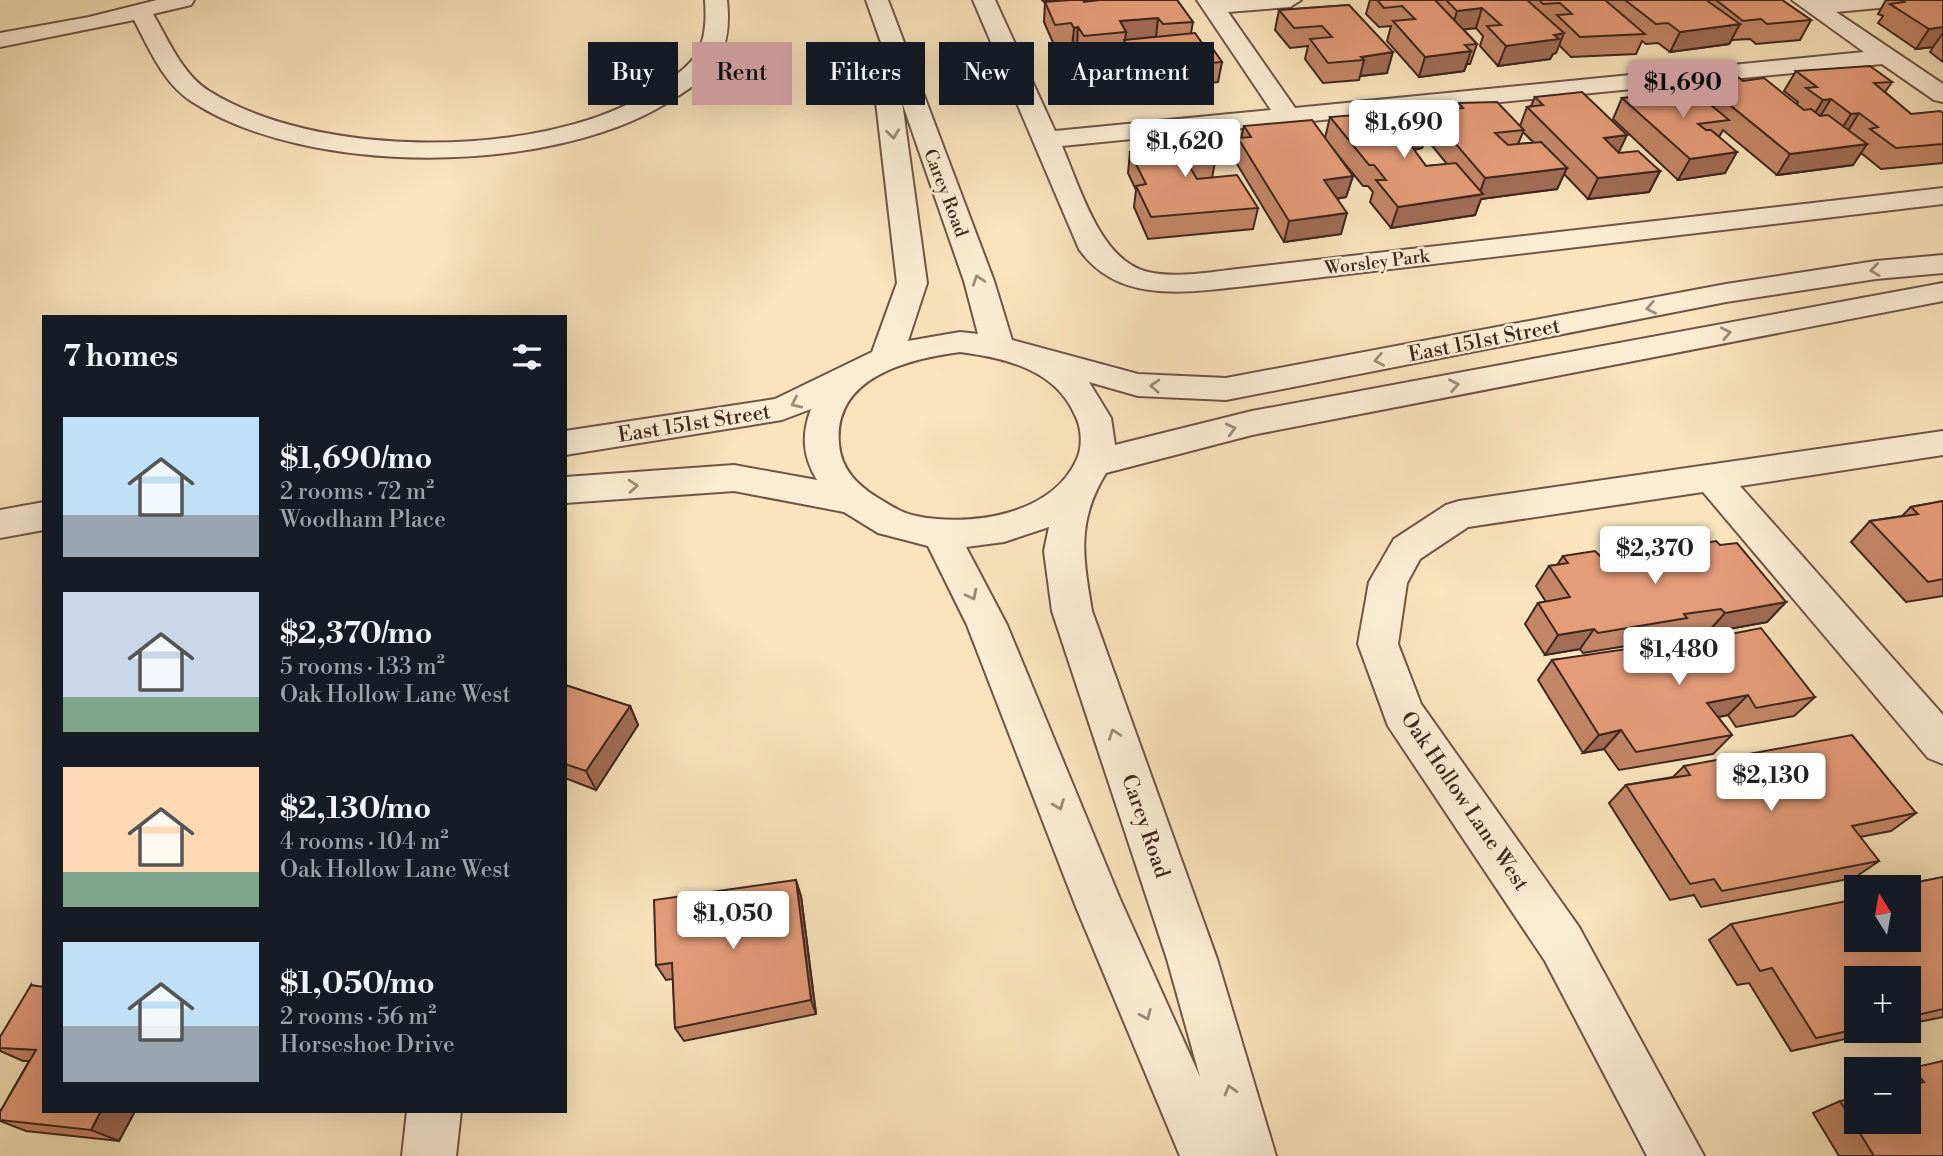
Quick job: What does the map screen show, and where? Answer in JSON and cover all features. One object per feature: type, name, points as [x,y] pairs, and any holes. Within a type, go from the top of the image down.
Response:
[{"type":"street","points":[[0,40],[183,0]]},
{"type":"street","points":[[141,11],[183,81],[199,97],[240,117],[305,136],[366,146],[440,149],[497,147],[561,137],[616,122],[663,97],[708,60],[720,34],[716,0]]},
{"type":"street","name":"Carey Road","points":[[877,0],[890,42]]},
{"type":"street","name":"Worsley Park","points":[[984,0],[1094,249],[1115,272],[1134,281],[1154,283],[1246,277],[1943,196]]},
{"type":"street","points":[[1211,3],[1290,0]]},
{"type":"street","points":[[1808,4],[1889,0]]},
{"type":"street","points":[[1211,3],[1287,115]]},
{"type":"street","points":[[1808,4],[1943,95]]},
{"type":"street","points":[[1048,140],[1885,57]]},
{"type":"street","name":"Carey Road","points":[[887,356],[912,283],[889,105]]},
{"type":"street","name":"Carey Road","points":[[913,105],[979,281],[1012,349]]},
{"type":"street","name":"East 151st Street","points":[[1012,349],[1138,385],[1226,389],[1726,293],[1875,270],[1943,264]]},
{"type":"street","name":"East 151st Street","points":[[1083,478],[1252,423],[1943,292]]},
{"type":"street","points":[[960,342],[1012,349],[1062,372],[1087,399],[1099,430],[1083,478],[1037,517],[991,532],[941,534],[892,523],[853,500],[831,476],[821,448],[823,421],[836,395],[858,373],[887,356],[935,344],[960,342]]},
{"type":"street","name":"East 151st Street","points":[[567,443],[782,409],[858,373]]},
{"type":"street","name":"Oak Hollow Lane West","points":[[1677,1156],[1562,944],[1403,713],[1378,643],[1388,582],[1407,549],[1459,515],[1943,443]]},
{"type":"street","points":[[1711,477],[1943,745]]},
{"type":"street","points":[[567,490],[734,478],[853,500]]},
{"type":"street","name":"Carey Road","points":[[1083,478],[1063,551],[1072,611],[1192,959],[1249,1156]]},
{"type":"street","points":[[0,524],[42,516]]},
{"type":"street","points":[[0,538],[42,533]]},
{"type":"street","points":[[941,534],[987,625],[1100,907],[1207,1156]]},
{"type":"street","points":[[429,1156],[434,1113]]},
{"type":"building","points":[[1177,0],[1193,22],[1163,24],[1158,18],[1120,21],[1126,32],[1084,36],[1078,27],[1074,28],[1071,23],[1055,25],[1045,2]]},
{"type":"building","points":[[1377,0],[1435,0],[1477,44],[1465,45],[1471,51],[1425,57],[1393,21],[1415,19],[1402,6],[1384,8]]},
{"type":"building","points":[[1446,0],[1527,0],[1564,33],[1554,35],[1559,39],[1506,46],[1487,26],[1501,25],[1482,8],[1457,11]]},
{"type":"building","points":[[1539,0],[1605,0],[1645,34],[1580,37],[1557,15],[1572,14],[1560,3],[1543,4]]},
{"type":"building","points":[[1625,0],[1706,0],[1740,24],[1680,32],[1668,23],[1656,24]]},
{"type":"building","points":[[1716,0],[1782,0],[1811,20],[1767,24],[1761,19],[1743,21]]},
{"type":"building","points":[[1900,0],[1943,0],[1943,27],[1929,29],[1890,4],[1904,2]]},
{"type":"building","points":[[1349,5],[1393,52],[1361,57],[1364,60],[1328,63],[1310,39],[1332,37],[1322,26],[1294,28],[1279,10]]},
{"type":"building","points":[[1195,33],[1201,42],[1125,42],[1124,40]]},
{"type":"building","points":[[1214,50],[1222,62],[1214,63]]},
{"type":"building","points":[[1870,66],[1892,82],[1874,83],[1911,114],[1943,113],[1943,144],[1896,148],[1870,129],[1878,127],[1859,113],[1851,114],[1831,99],[1823,100],[1806,88],[1817,87],[1796,71]]},
{"type":"building","points":[[1738,77],[1743,81],[1764,78],[1804,110],[1811,109],[1820,116],[1828,115],[1867,144],[1790,154],[1703,83]]},
{"type":"building","points":[[1687,85],[1729,120],[1698,124],[1711,130],[1737,152],[1690,159],[1622,98],[1644,96],[1639,92]]},
{"type":"building","points":[[1582,92],[1627,135],[1604,138],[1619,153],[1638,151],[1660,171],[1598,178],[1527,107],[1543,105],[1535,97]]},
{"type":"building","points":[[1497,102],[1524,130],[1495,133],[1508,145],[1541,142],[1567,168],[1485,178],[1429,113],[1463,108],[1459,103]]},
{"type":"building","points":[[1416,112],[1429,127],[1406,130],[1416,143],[1410,144],[1426,166],[1456,163],[1483,194],[1398,207],[1376,180],[1386,180],[1374,165],[1369,165],[1330,117],[1356,115],[1359,118]]},
{"type":"building","points":[[1312,120],[1353,176],[1324,180],[1347,213],[1289,221],[1238,138],[1251,137],[1244,126]]},
{"type":"building","points":[[1197,132],[1215,162],[1188,164],[1197,179],[1237,175],[1258,208],[1151,217],[1136,186],[1146,184],[1130,152],[1147,150],[1142,141],[1161,139],[1159,134]]},
{"type":"building","points":[[1943,501],[1943,579],[1928,582],[1870,521],[1918,514],[1911,507]]},
{"type":"building","points":[[1678,540],[1684,547],[1716,541],[1720,545],[1737,543],[1786,602],[1725,613],[1721,609],[1684,614],[1687,618],[1598,633],[1594,629],[1558,635],[1538,603],[1570,597],[1549,566],[1568,563],[1563,556],[1595,551],[1600,556],[1628,551],[1624,545]]},
{"type":"building","points":[[1761,628],[1815,697],[1756,708],[1748,695],[1707,703],[1732,735],[1636,752],[1621,730],[1599,735],[1552,660],[1647,646],[1649,650]]},
{"type":"building","points":[[567,686],[630,706],[586,771],[567,765]]},
{"type":"building","points":[[1852,735],[1916,813],[1852,826],[1879,861],[1722,891],[1714,879],[1690,884],[1626,785],[1690,775],[1684,766]]},
{"type":"building","points":[[1943,877],[1943,1009],[1921,1014],[1921,966],[1844,966],[1844,1032],[1816,1038],[1772,968],[1760,971],[1731,924],[1844,902],[1844,952],[1922,952],[1922,881]]},
{"type":"building","points":[[796,880],[811,1000],[675,1028],[672,963],[656,965],[654,900]]},
{"type":"building","points":[[31,985],[42,987],[42,1113],[100,1113],[91,1130],[0,1120],[0,1112],[36,1050],[0,1048],[0,1037]]},
{"type":"building","points":[[1943,1061],[1943,1156],[1874,1156],[1860,1134],[1921,1134],[1921,1083],[1924,1082],[1921,1078],[1921,1066]]}]
